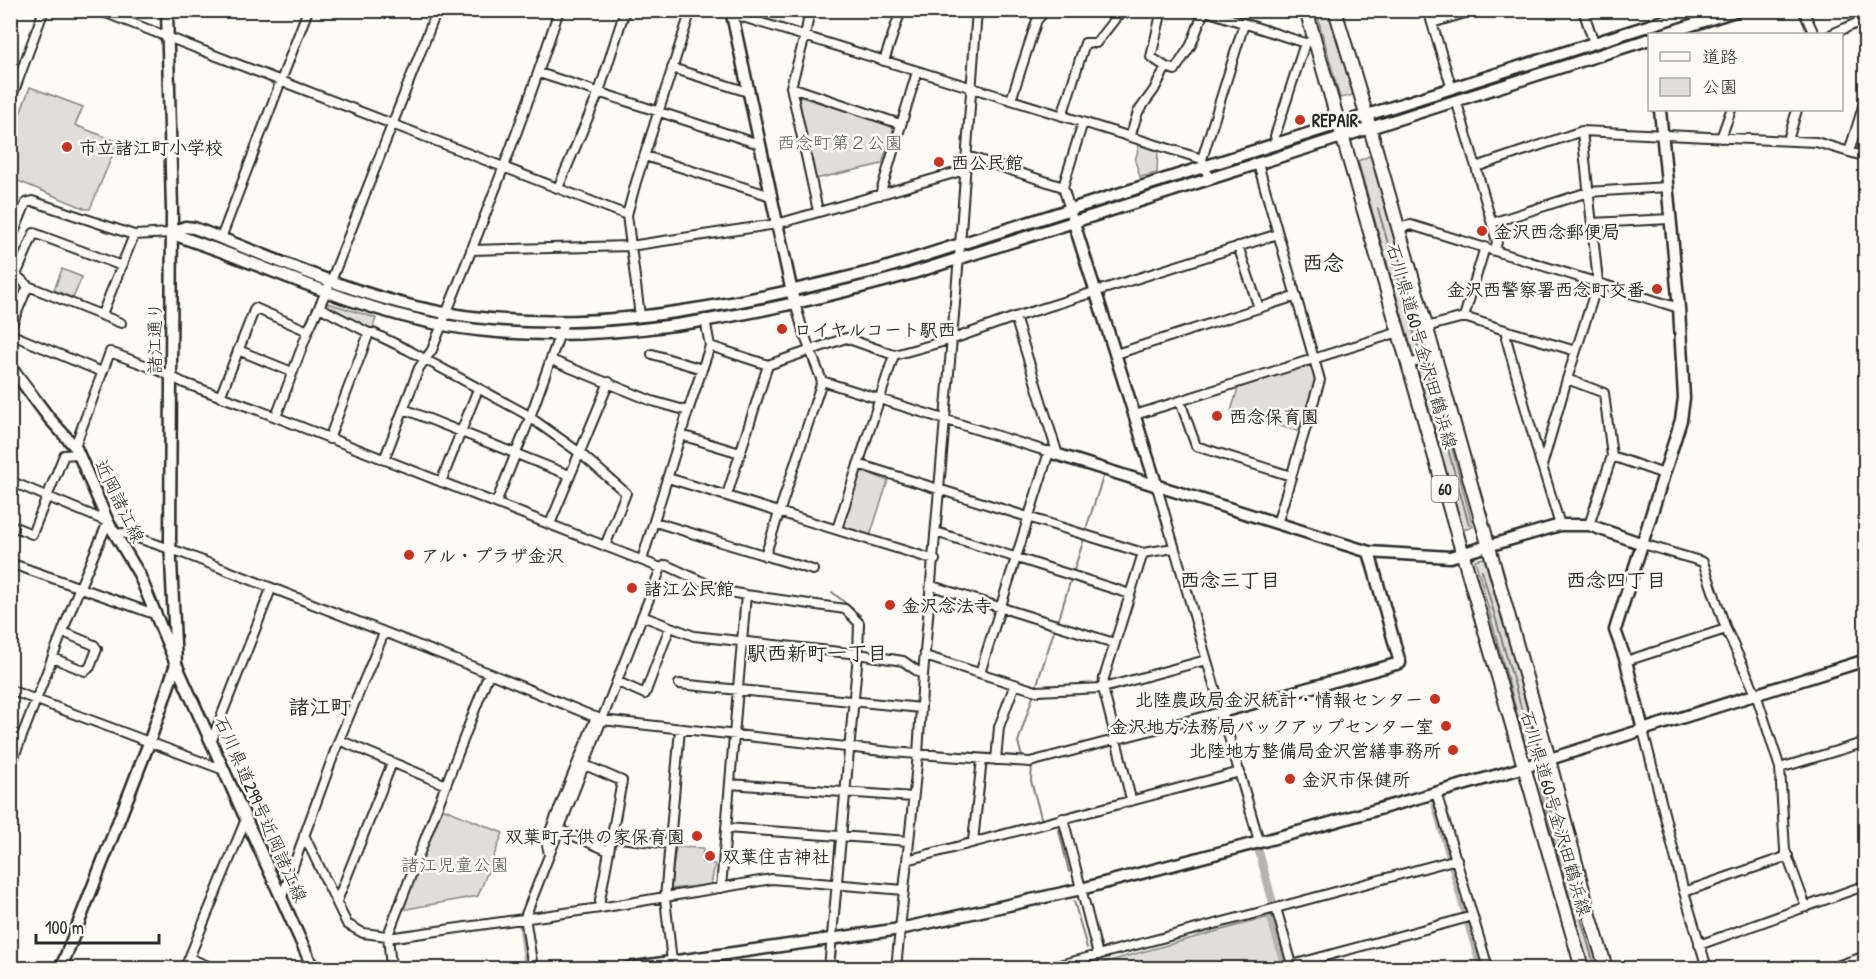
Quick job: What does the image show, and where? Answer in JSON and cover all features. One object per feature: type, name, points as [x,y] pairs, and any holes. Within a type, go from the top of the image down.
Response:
[{"type":"main road","name":"石川県道60号金沢田鶴浜線","points":[[1306,10],[1310,42],[1341,131],[1400,332],[1582,969]]},
{"type":"main road","name":"石川県道60号金沢田鶴浜線","points":[[1335,10],[1549,759],[1606,969]]},
{"type":"street","points":[[10,102],[44,10]]},
{"type":"street","points":[[98,10],[627,215]]},
{"type":"street","points":[[167,12],[180,10]]},
{"type":"street","points":[[221,238],[308,10]]},
{"type":"street","points":[[276,417],[308,331],[331,280],[437,10]]},
{"type":"street","points":[[384,460],[424,360],[432,350],[471,250],[539,73],[559,10]]},
{"type":"street","points":[[558,188],[599,92],[625,10]]},
{"type":"street","points":[[640,316],[627,215],[691,10]]},
{"type":"street","points":[[720,10],[1083,122],[1203,163]]},
{"type":"street","points":[[810,10],[791,87],[818,211]]},
{"type":"street","points":[[884,61],[902,10]]},
{"type":"street","points":[[896,969],[935,560],[977,10]]},
{"type":"street","points":[[1011,100],[1037,20],[1046,10]]},
{"type":"street","points":[[1062,116],[1085,43],[1096,43],[1122,10]]},
{"type":"street","points":[[1162,10],[1151,57],[1175,70],[1191,45],[1204,11],[1310,42],[1275,136],[1277,145]]},
{"type":"street","points":[[1428,10],[1492,223],[1497,242],[1495,250]]},
{"type":"street","points":[[1432,23],[1475,10]]},
{"type":"street","points":[[1583,10],[1594,44]]},
{"type":"street","points":[[10,242],[26,203],[32,201],[134,235],[171,233],[201,242],[326,292],[380,310],[442,324],[483,331],[560,334],[642,328],[795,303],[959,259],[1258,164],[1341,131],[1454,94],[1522,67],[1698,10]]},
{"type":"street","points":[[1676,33],[1738,10]]},
{"type":"street","points":[[1803,10],[1814,33]]},
{"type":"street","name":"諸江通り","points":[[167,12],[171,233],[171,550],[176,664]]},
{"type":"street","points":[[731,12],[792,291],[822,381],[765,556]]},
{"type":"street","points":[[1676,33],[1684,13]]},
{"type":"street","points":[[1834,33],[1866,19]]},
{"type":"street","points":[[1209,179],[1203,163],[1244,24]]},
{"type":"street","points":[[1454,94],[1526,78],[1648,40]]},
{"type":"street","points":[[1130,137],[1138,112],[1154,90],[1166,67]]},
{"type":"street","points":[[1522,67],[1526,78]]},
{"type":"street","points":[[672,68],[748,92]]},
{"type":"street","points":[[880,195],[917,72]]},
{"type":"street","points":[[539,73],[759,144]]},
{"type":"street","points":[[791,87],[900,124]]},
{"type":"street","points":[[1849,152],[1866,97]]},
{"type":"street","points":[[1660,111],[1679,308],[1684,398],[1681,420],[1615,630],[1626,661],[1684,892],[1707,969]]},
{"type":"street","points":[[1721,138],[1731,111]]},
{"type":"street","points":[[1788,140],[1797,111]]},
{"type":"street","points":[[1083,122],[1063,187],[1157,487],[1259,841]]},
{"type":"street","points":[[171,233],[185,227],[194,228],[390,300],[446,313],[507,321],[564,322],[640,316],[792,291],[882,269],[1070,211],[1203,163],[1341,131]]},
{"type":"street","points":[[1476,167],[1582,132],[1816,142],[1866,157]]},
{"type":"street","points":[[1542,466],[1598,282],[1582,132]]},
{"type":"street","points":[[645,156],[771,196]]},
{"type":"street","points":[[967,156],[1063,187]]},
{"type":"street","points":[[1258,164],[1320,380],[1277,525]]},
{"type":"street","points":[[471,250],[630,246],[777,224],[965,170]]},
{"type":"street","points":[[1492,223],[1588,192],[1667,187]]},
{"type":"street","points":[[1592,223],[1670,219]]},
{"type":"street","points":[[1398,228],[1411,225],[1679,308]]},
{"type":"street","points":[[121,323],[28,286],[16,275],[34,232],[122,266]]},
{"type":"street","points":[[710,346],[768,365],[846,338],[894,355],[952,339],[1278,234]]},
{"type":"street","points":[[102,314],[134,235]]},
{"type":"street","points":[[1238,246],[1259,308]]},
{"type":"street","points":[[1464,317],[1485,247]]},
{"type":"street","points":[[10,329],[28,286]]},
{"type":"street","points":[[1116,354],[1296,296]]},
{"type":"street","points":[[319,307],[369,333],[399,345],[530,417],[580,453],[626,493],[605,546]]},
{"type":"street","points":[[220,398],[255,308],[308,331]]},
{"type":"street","points":[[980,673],[1029,517],[1053,454],[1015,317]]},
{"type":"street","points":[[1426,327],[1464,317],[1576,351]]},
{"type":"street","points":[[642,560],[710,346],[705,319]]},
{"type":"street","points":[[496,503],[564,322]]},
{"type":"street","points":[[1508,331],[1506,338],[1560,525]]},
{"type":"street","points":[[1135,415],[1400,332]]},
{"type":"street","points":[[329,439],[369,333]]},
{"type":"street","points":[[10,334],[102,372]]},
{"type":"street","points":[[238,350],[292,372]]},
{"type":"street","points":[[10,525],[32,534],[64,455],[77,450],[110,351],[220,398],[276,417],[642,560],[661,567],[666,565],[701,579],[720,590],[845,609],[859,623],[861,654],[829,969]]},
{"type":"street","points":[[652,354],[702,369]]},
{"type":"street","points":[[837,530],[894,355]]},
{"type":"street","points":[[1409,364],[1434,356]]},
{"type":"street","points":[[551,360],[652,401],[688,411]]},
{"type":"street","points":[[727,495],[768,365]]},
{"type":"street","name":"近岡諸江線","points":[[10,366],[77,450],[108,522],[139,574],[176,664]]},
{"type":"street","points":[[1567,379],[1604,393],[1612,456],[1588,525]]},
{"type":"street","points":[[822,381],[1369,552],[1450,557],[1560,525],[1588,525],[1703,562],[1726,629],[1756,694],[1780,768],[1785,850],[1806,907]]},
{"type":"street","points":[[550,524],[609,382]]},
{"type":"street","points":[[441,482],[478,389]]},
{"type":"street","points":[[1180,401],[1196,446],[1291,476]]},
{"type":"street","points":[[404,409],[569,475]]},
{"type":"street","points":[[681,435],[740,453]]},
{"type":"street","points":[[1612,456],[1664,474]]},
{"type":"street","points":[[858,464],[1143,553],[1174,548]]},
{"type":"street","points":[[668,478],[935,560]]},
{"type":"street","points":[[10,481],[108,522],[79,589],[10,767]]},
{"type":"street","points":[[655,522],[813,570]]},
{"type":"street","points":[[936,532],[1130,594]]},
{"type":"street","points":[[116,534],[123,534],[171,550],[489,673],[599,719],[918,754],[1030,762],[1400,663],[1369,552]]},
{"type":"street","points":[[1131,799],[1103,688],[1114,643],[1143,553]]},
{"type":"street","points":[[10,563],[157,615]]},
{"type":"street","points":[[550,856],[546,841],[571,791],[599,719],[618,682],[661,567]]},
{"type":"street","points":[[932,586],[1114,643]]},
{"type":"street","points":[[212,740],[271,589]]},
{"type":"street","points":[[721,888],[746,595]]},
{"type":"street","points":[[642,616],[694,636],[861,654],[903,661],[923,675]]},
{"type":"street","points":[[618,682],[645,694],[670,627]]},
{"type":"street","points":[[1626,661],[1726,629]]},
{"type":"street","points":[[53,658],[85,670],[90,667],[97,650],[94,645],[63,632]]},
{"type":"street","points":[[282,897],[339,740],[384,633]]},
{"type":"street","points":[[926,656],[1036,691],[1103,688],[1206,660]]},
{"type":"street","points":[[628,969],[900,929],[1081,889],[1524,767],[1865,662]]},
{"type":"street","points":[[61,969],[149,743],[176,664]]},
{"type":"street","name":"石川県道299号近岡諸江線","points":[[176,664],[313,969]]},
{"type":"street","points":[[391,969],[388,935],[489,673]]},
{"type":"street","points":[[679,684],[921,708]]},
{"type":"street","points":[[996,760],[999,727],[1015,684]]},
{"type":"street","points":[[10,690],[224,770]]},
{"type":"street","points":[[672,962],[665,898],[680,729]]},
{"type":"street","points":[[339,740],[446,785]]},
{"type":"street","points":[[1780,768],[1866,742]]},
{"type":"street","points":[[973,841],[982,759]]},
{"type":"street","points":[[337,901],[392,763]]},
{"type":"street","points":[[582,764],[622,781],[600,909]]},
{"type":"street","points":[[907,860],[1240,772]]},
{"type":"street","points":[[730,784],[914,797]]},
{"type":"street","points":[[533,969],[525,917],[560,830],[571,791]]},
{"type":"street","points":[[1436,792],[1488,969]]},
{"type":"street","points":[[1063,818],[1098,955]]},
{"type":"street","points":[[185,969],[246,819]]},
{"type":"street","points":[[726,828],[909,840]]},
{"type":"street","points":[[560,830],[609,851]]},
{"type":"street","points":[[304,835],[347,924],[363,933],[394,937],[525,917],[600,909],[772,879],[904,890]]},
{"type":"street","points":[[612,837],[670,844]]},
{"type":"street","points":[[1684,892],[1788,856]]},
{"type":"street","points":[[1048,969],[1457,859]]},
{"type":"street","points":[[1699,945],[1866,885]]},
{"type":"street","points":[[1276,908],[1292,967],[1473,916]]},
{"type":"street","points":[[1831,969],[1866,956]]},
{"type":"street","points":[[189,958],[213,969]]},
{"type":"street","points":[[1853,960],[1857,969]]},
{"type":"green space","points":[[1316,11],[1329,11],[1353,95],[1340,98]]},
{"type":"green space","points":[[30,87],[83,107],[75,125],[118,142],[90,209],[11,178],[11,138]]},
{"type":"green space","name":"西念町第２公園","points":[[801,97],[892,125],[893,130],[882,164],[815,179],[797,100]]},
{"type":"green space","points":[[1139,145],[1158,151],[1157,173],[1140,177],[1135,161]]},
{"type":"green space","points":[[1369,156],[1425,347],[1423,351],[1416,353],[1412,351],[1358,161]]},
{"type":"green space","points":[[62,269],[82,277],[73,298],[54,290]]},
{"type":"green space","points":[[328,303],[376,318],[371,334],[324,311]]},
{"type":"green space","points":[[1309,365],[1313,367],[1316,381],[1300,432],[1231,411],[1238,388]]},
{"type":"green space","points":[[1430,367],[1473,527],[1463,530],[1418,371]]},
{"type":"green space","points":[[864,471],[888,481],[869,539],[843,531],[841,527],[859,474]]},
{"type":"green space","points":[[1484,558],[1522,688],[1535,743],[1526,746],[1475,560]]},
{"type":"green space","points":[[1549,781],[1602,968],[1589,968],[1539,784]]},
{"type":"green space","name":"諸江児童公園","points":[[442,808],[503,833],[478,896],[401,910]]},
{"type":"green space","points":[[676,847],[703,848],[702,862],[715,864],[711,885],[670,889]]},
{"type":"green space","points":[[1269,917],[1283,968],[1092,968],[1091,966]]},
{"type":"waterway","points":[[1378,209],[1418,347]]},
{"type":"waterway","points":[[1427,373],[1469,525]]},
{"type":"waterway","points":[[1086,529],[1103,477]]},
{"type":"waterway","points":[[1073,573],[1084,539]]},
{"type":"waterway","points":[[1482,571],[1531,742]]},
{"type":"waterway","points":[[1058,622],[1070,582]]},
{"type":"waterway","points":[[832,592],[860,615],[863,626],[858,698]]},
{"type":"waterway","points":[[1036,687],[1055,628]]},
{"type":"waterway","points":[[1022,757],[1018,742],[1034,693]]},
{"type":"waterway","points":[[846,833],[858,704]]},
{"type":"waterway","points":[[1032,764],[1031,781],[1042,821]]},
{"type":"waterway","points":[[1545,792],[1595,968]]},
{"type":"waterway","points":[[1435,804],[1449,854]]},
{"type":"waterway","points":[[1058,826],[1069,872]]},
{"type":"waterway","points":[[838,924],[845,839]]},
{"type":"waterway","points":[[1258,848],[1273,903]]},
{"type":"waterway","points":[[1453,869],[1464,909]]},
{"type":"waterway","points":[[1074,901],[1087,948]]},
{"type":"waterway","points":[[1271,918],[1285,968]]},
{"type":"waterway","points":[[1468,923],[1481,968]]},
{"type":"waterway","points":[[522,924],[528,968]]},
{"type":"waterway","points":[[834,968],[836,948]]},
{"type":"waterway","points":[[1490,957],[1493,968]]},
{"type":"place","name":"REPAIR","points":[[1300,120]]},
{"type":"place","name":"市立諸江町小学校","points":[[67,147]]},
{"type":"place","name":"西公民館","points":[[939,162]]},
{"type":"place","name":"金沢西念郵便局","points":[[1482,231]]},
{"type":"place","name":"金沢西警察署西念町交番","points":[[1657,289]]},
{"type":"place","name":"ロイヤルコート駅西","points":[[782,329]]},
{"type":"place","name":"西念保育園","points":[[1217,416]]},
{"type":"place","name":"アル・プラザ金沢","points":[[409,555]]},
{"type":"place","name":"諸江公民館","points":[[632,588]]},
{"type":"place","name":"金沢念法寺","points":[[890,605]]},
{"type":"place","name":"北陸農政局金沢統計・情報センター","points":[[1435,699]]},
{"type":"place","name":"金沢地方法務局バックアップセンター室","points":[[1446,726]]},
{"type":"place","name":"北陸地方整備局金沢営繕事務所","points":[[1453,750]]},
{"type":"place","name":"金沢市保健所","points":[[1290,779]]},
{"type":"place","name":"双葉町子供の家保育園","points":[[697,836]]},
{"type":"place","name":"双葉住吉神社","points":[[710,856]]},
{"type":"district","name":"西念","points":[[1323,262]]},
{"type":"district","name":"西念三丁目","points":[[1230,579]]},
{"type":"district","name":"西念四丁目","points":[[1616,579]]},
{"type":"district","name":"駅西新町一丁目","points":[[817,652]]},
{"type":"district","name":"諸江町","points":[[320,706]]}]
